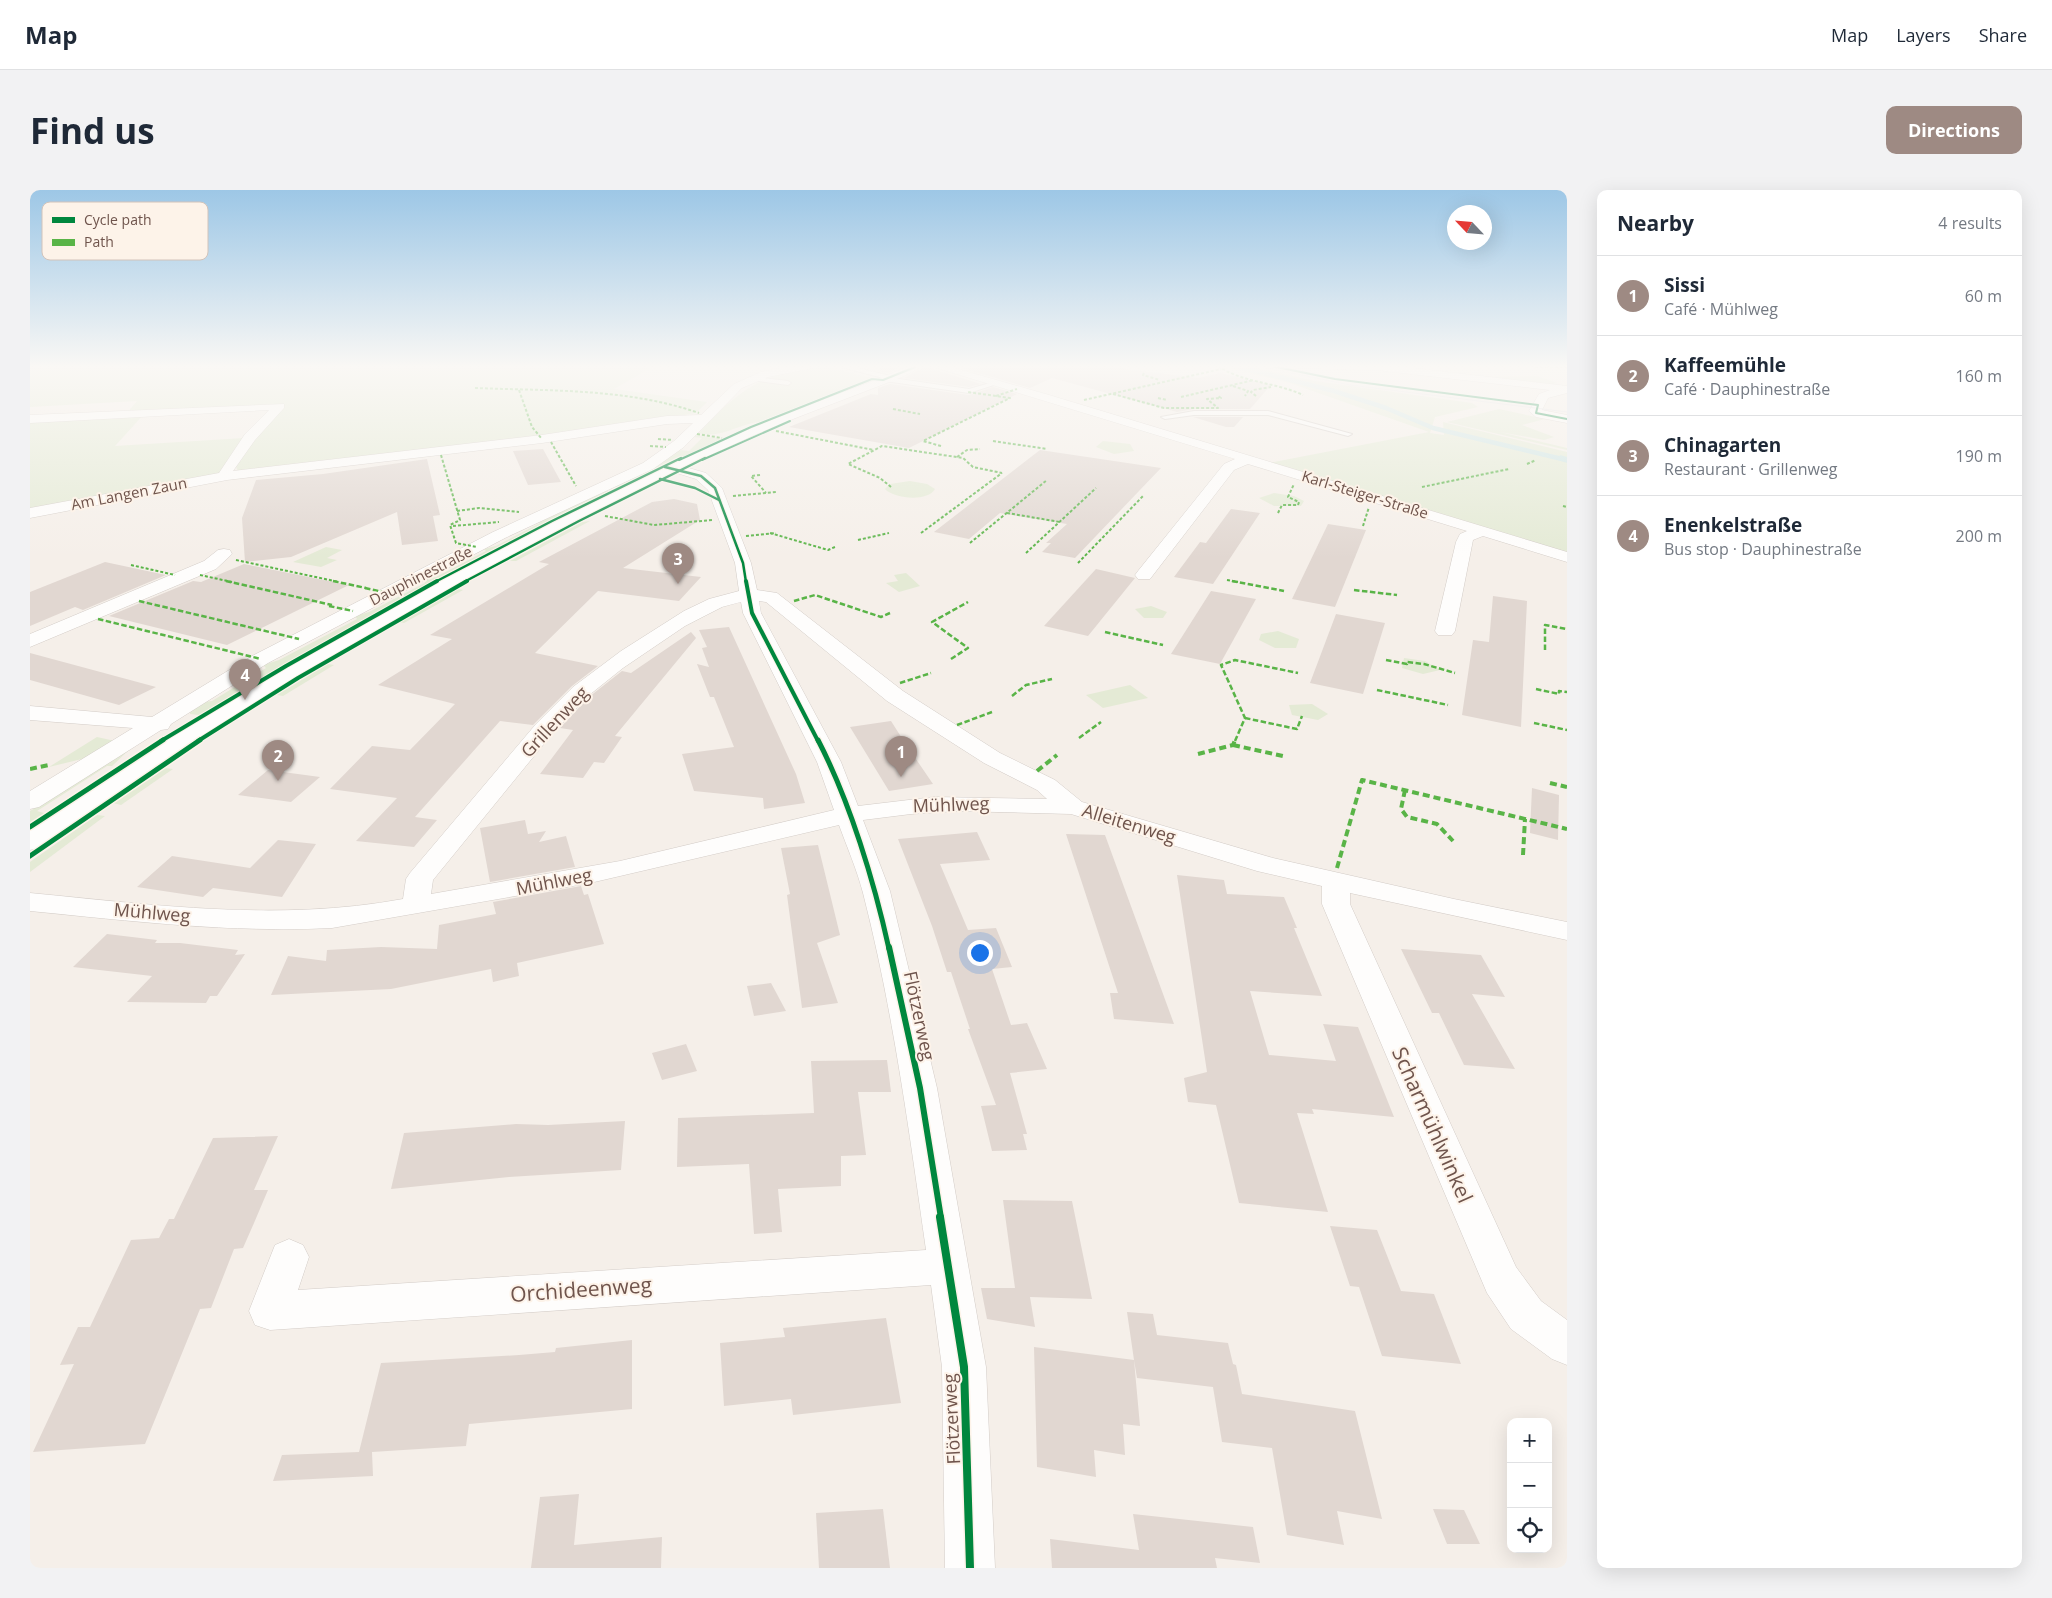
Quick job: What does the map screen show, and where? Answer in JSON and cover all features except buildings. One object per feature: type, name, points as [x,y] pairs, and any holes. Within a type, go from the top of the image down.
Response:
[{"type":"street","points":[[227,474],[250,437],[257,429]]},
{"type":"street","name":"Am Langen Zaun","points":[[30,513],[227,474],[542,440],[609,429]]},
{"type":"street","name":"Dauphinestraße","points":[[30,802],[261,659],[499,535],[648,466],[679,444],[693,429]]},
{"type":"street","name":"Dauphinestraße","points":[[30,842],[199,729],[377,623],[541,534],[674,468],[759,429]]},
{"type":"street","name":"Karl-Steiger-Straße","points":[[1149,429],[1567,558]]},
{"type":"street","points":[[1144,575],[1229,467],[1247,459]]},
{"type":"street","name":"Flötzerweg","points":[[674,468],[694,473],[709,481],[715,488],[743,563],[747,595],[752,613],[829,762],[876,891],[922,1095],[964,1367],[968,1444],[970,1568]]},
{"type":"street","points":[[654,478],[695,488],[719,500]]},
{"type":"street","points":[[1446,631],[1464,542],[1466,537],[1482,532]]},
{"type":"street","points":[[30,642],[210,565],[224,554]]},
{"type":"street","name":"Alleitenweg","points":[[747,595],[771,597],[895,696],[992,758],[1046,784],[1073,807],[1259,863],[1336,882],[1567,931]]},
{"type":"street","name":"Grillenweg","points":[[418,905],[416,892],[420,878],[538,736],[572,700],[604,672],[686,617],[730,597],[747,595]]},
{"type":"street","points":[[30,712],[199,729]]},
{"type":"street","name":"Mühlweg","points":[[30,902],[180,916],[261,920],[332,919],[520,889],[668,858],[848,815],[931,804],[990,803],[1073,807]]},
{"type":"street","name":"Scharmühlwinkel","points":[[1336,882],[1336,904],[1501,1280],[1526,1315],[1567,1345]]},
{"type":"street","name":"Orchideenweg","points":[[289,1257],[270,1311],[948,1266]]},
{"type":"lane","points":[[1330,429],[1348,434]]},
{"type":"green space","points":[[30,429],[130,429],[115,446],[244,438],[218,476],[30,511]]},
{"type":"green space","points":[[262,429],[597,429],[556,436],[238,471],[235,465]]},
{"type":"green space","points":[[702,429],[733,429],[715,434],[699,433]]},
{"type":"green space","points":[[1421,429],[1431,429],[1430,433],[1444,435],[1444,429],[1473,429],[1567,452],[1567,552],[1269,463],[1429,432]]},
{"type":"green space","points":[[1478,429],[1533,429],[1554,437],[1544,440],[1500,432],[1567,448],[1567,450]]},
{"type":"green space","points":[[695,435],[721,439],[620,488],[614,487],[662,463],[679,450],[689,451],[702,438],[694,437]]},
{"type":"green space","points":[[1103,441],[1130,444],[1134,451],[1114,454],[1096,447]]},
{"type":"green space","points":[[910,481],[927,484],[935,489],[926,496],[911,498],[896,495],[885,489],[890,484]]},
{"type":"green space","points":[[604,490],[611,492],[403,599],[199,715],[190,714],[190,711],[203,702],[212,701],[266,668],[263,665],[279,660],[357,619],[355,616],[369,612],[425,583],[424,580],[436,577],[486,551],[484,549],[496,546],[540,523],[538,521],[549,518]]},
{"type":"green space","points":[[1274,493],[1294,496],[1304,501],[1301,506],[1274,506],[1259,498]]},
{"type":"green space","points":[[590,521],[516,561],[510,561],[582,522]]},
{"type":"green space","points":[[326,547],[342,550],[327,558],[337,560],[321,567],[293,562]]},
{"type":"green space","points":[[906,573],[920,586],[899,592],[886,583],[898,581],[894,575]]},
{"type":"green space","points":[[458,589],[463,590],[404,623],[399,622]]},
{"type":"green space","points":[[1151,606],[1167,612],[1163,618],[1144,618],[1135,609]]},
{"type":"green space","points":[[1278,631],[1299,639],[1296,648],[1275,648],[1259,640],[1261,634]]},
{"type":"green space","points":[[1404,658],[1425,661],[1440,670],[1423,674],[1402,668]]},
{"type":"green space","points":[[328,664],[334,665],[283,696],[277,695]]},
{"type":"green space","points":[[1130,685],[1148,698],[1103,708],[1086,695]]},
{"type":"green space","points":[[1312,704],[1328,714],[1318,720],[1292,715],[1289,705]]},
{"type":"green space","points":[[97,737],[115,741],[86,758],[49,767]]},
{"type":"green space","points":[[132,747],[112,766],[107,766],[37,811],[47,814],[30,825],[30,811]]},
{"type":"green space","points":[[164,768],[173,769],[121,805],[113,803]]},
{"type":"green space","points":[[97,815],[105,816],[30,872],[30,862]]},
{"type":"waterway","points":[[1438,429],[1566,460]]},
{"type":"waterway","points":[[1561,458],[1567,460]]},
{"type":"marked path","points":[[534,429],[542,439]]},
{"type":"marked path","points":[[941,446],[923,441],[947,429]]},
{"type":"marked path","points":[[776,431],[874,450]]},
{"type":"marked path","points":[[697,434],[722,438]]},
{"type":"marked path","points":[[658,439],[673,440]]},
{"type":"marked path","points":[[993,441],[1047,449]]},
{"type":"marked path","points":[[551,442],[576,486]]},
{"type":"marked path","points":[[650,446],[666,447]]},
{"type":"marked path","points":[[891,487],[880,478],[848,464],[882,446],[963,458],[973,467],[1002,473]]},
{"type":"marked path","points":[[957,457],[967,450],[980,449]]},
{"type":"marked path","points":[[441,455],[460,520],[450,525],[456,543],[477,547]]},
{"type":"marked path","points":[[1527,464],[1536,460]]},
{"type":"marked path","points":[[1422,487],[1509,469]]},
{"type":"marked path","points":[[921,533],[1002,473]]},
{"type":"marked path","points":[[760,475],[751,476],[766,493]]},
{"type":"marked path","points":[[970,543],[1047,480]]},
{"type":"marked path","points":[[1278,513],[1282,505],[1298,505],[1299,502],[1288,497],[1294,484]]},
{"type":"marked path","points":[[1026,553],[1096,488]]},
{"type":"marked path","points":[[733,496],[776,492]]},
{"type":"marked path","points":[[1078,563],[1144,495]]},
{"type":"marked path","points":[[1563,506],[1567,507]]},
{"type":"marked path","points":[[1363,526],[1369,507]]},
{"type":"marked path","points":[[457,511],[479,508],[519,512]]},
{"type":"marked path","points":[[1007,513],[1060,522]]},
{"type":"marked path","points":[[605,516],[654,525],[713,520]]},
{"type":"marked path","points":[[453,526],[499,522]]},
{"type":"marked path","points":[[770,533],[828,550],[835,547]]},
{"type":"marked path","points":[[746,536],[776,533]]},
{"type":"marked path","points":[[858,540],[889,533]]},
{"type":"marked path","points":[[236,560],[366,588]]},
{"type":"marked path","points":[[131,565],[175,575]]},
{"type":"marked path","points":[[200,575],[332,605]]},
{"type":"marked path","points":[[1227,580],[1284,591]]},
{"type":"marked path","points":[[365,588],[387,593]]},
{"type":"marked path","points":[[1354,590],[1397,595]]},
{"type":"marked path","points":[[794,601],[815,595],[881,617],[890,613]]},
{"type":"marked path","points":[[139,601],[299,639]]},
{"type":"marked path","points":[[951,659],[968,648],[932,622],[968,602]]},
{"type":"marked path","points":[[329,606],[353,611]]},
{"type":"marked path","points":[[98,619],[261,659]]},
{"type":"marked path","points":[[1545,650],[1545,625],[1567,629]]},
{"type":"marked path","points":[[1105,632],[1163,645]]},
{"type":"marked path","points":[[1198,754],[1233,745],[1245,718],[1221,665],[1235,660],[1298,673]]},
{"type":"marked path","points":[[1386,660],[1407,664],[1407,662],[1419,663],[1455,673]]},
{"type":"marked path","points":[[900,683],[931,673]]},
{"type":"marked path","points":[[1012,696],[1026,685],[1052,679]]},
{"type":"marked path","points":[[1536,689],[1559,694],[1559,691],[1567,692]]},
{"type":"marked path","points":[[1377,690],[1448,705]]},
{"type":"marked path","points":[[957,725],[992,712]]},
{"type":"marked path","points":[[1245,718],[1297,729],[1302,716]]},
{"type":"marked path","points":[[1079,738],[1101,722]]},
{"type":"marked path","points":[[1534,723],[1567,730]]},
{"type":"marked path","points":[[1233,745],[1283,756]]},
{"type":"marked path","points":[[1037,771],[1057,755]]},
{"type":"marked path","points":[[30,769],[49,765]]},
{"type":"marked path","points":[[1337,868],[1362,780],[1567,829]]},
{"type":"marked path","points":[[1550,783],[1567,787]]},
{"type":"marked path","points":[[1405,790],[1401,809],[1407,817],[1437,824],[1453,841]]},
{"type":"marked path","points":[[1523,855],[1525,819]]},
{"type":"cycle path","points":[[30,827],[114,771],[199,718],[373,616],[462,567],[552,521],[745,429]]},
{"type":"cycle path","points":[[30,856],[162,765],[298,678],[367,637],[508,558],[579,521],[736,444],[770,429]]},
{"type":"cycle path","points":[[665,467],[701,476],[715,488],[743,563],[752,613],[829,762],[876,891],[920,1088],[964,1367],[968,1445],[970,1568]]},
{"type":"cycle path","points":[[660,479],[695,488],[719,500]]},
{"type":"place","name":"Chinagarten","points":[[678,584]]},
{"type":"place","name":"Enenkelstraße","points":[[245,700]]},
{"type":"place","name":"Sissi","points":[[901,777]]},
{"type":"place","name":"Kaffeemühle","points":[[278,781]]}]
